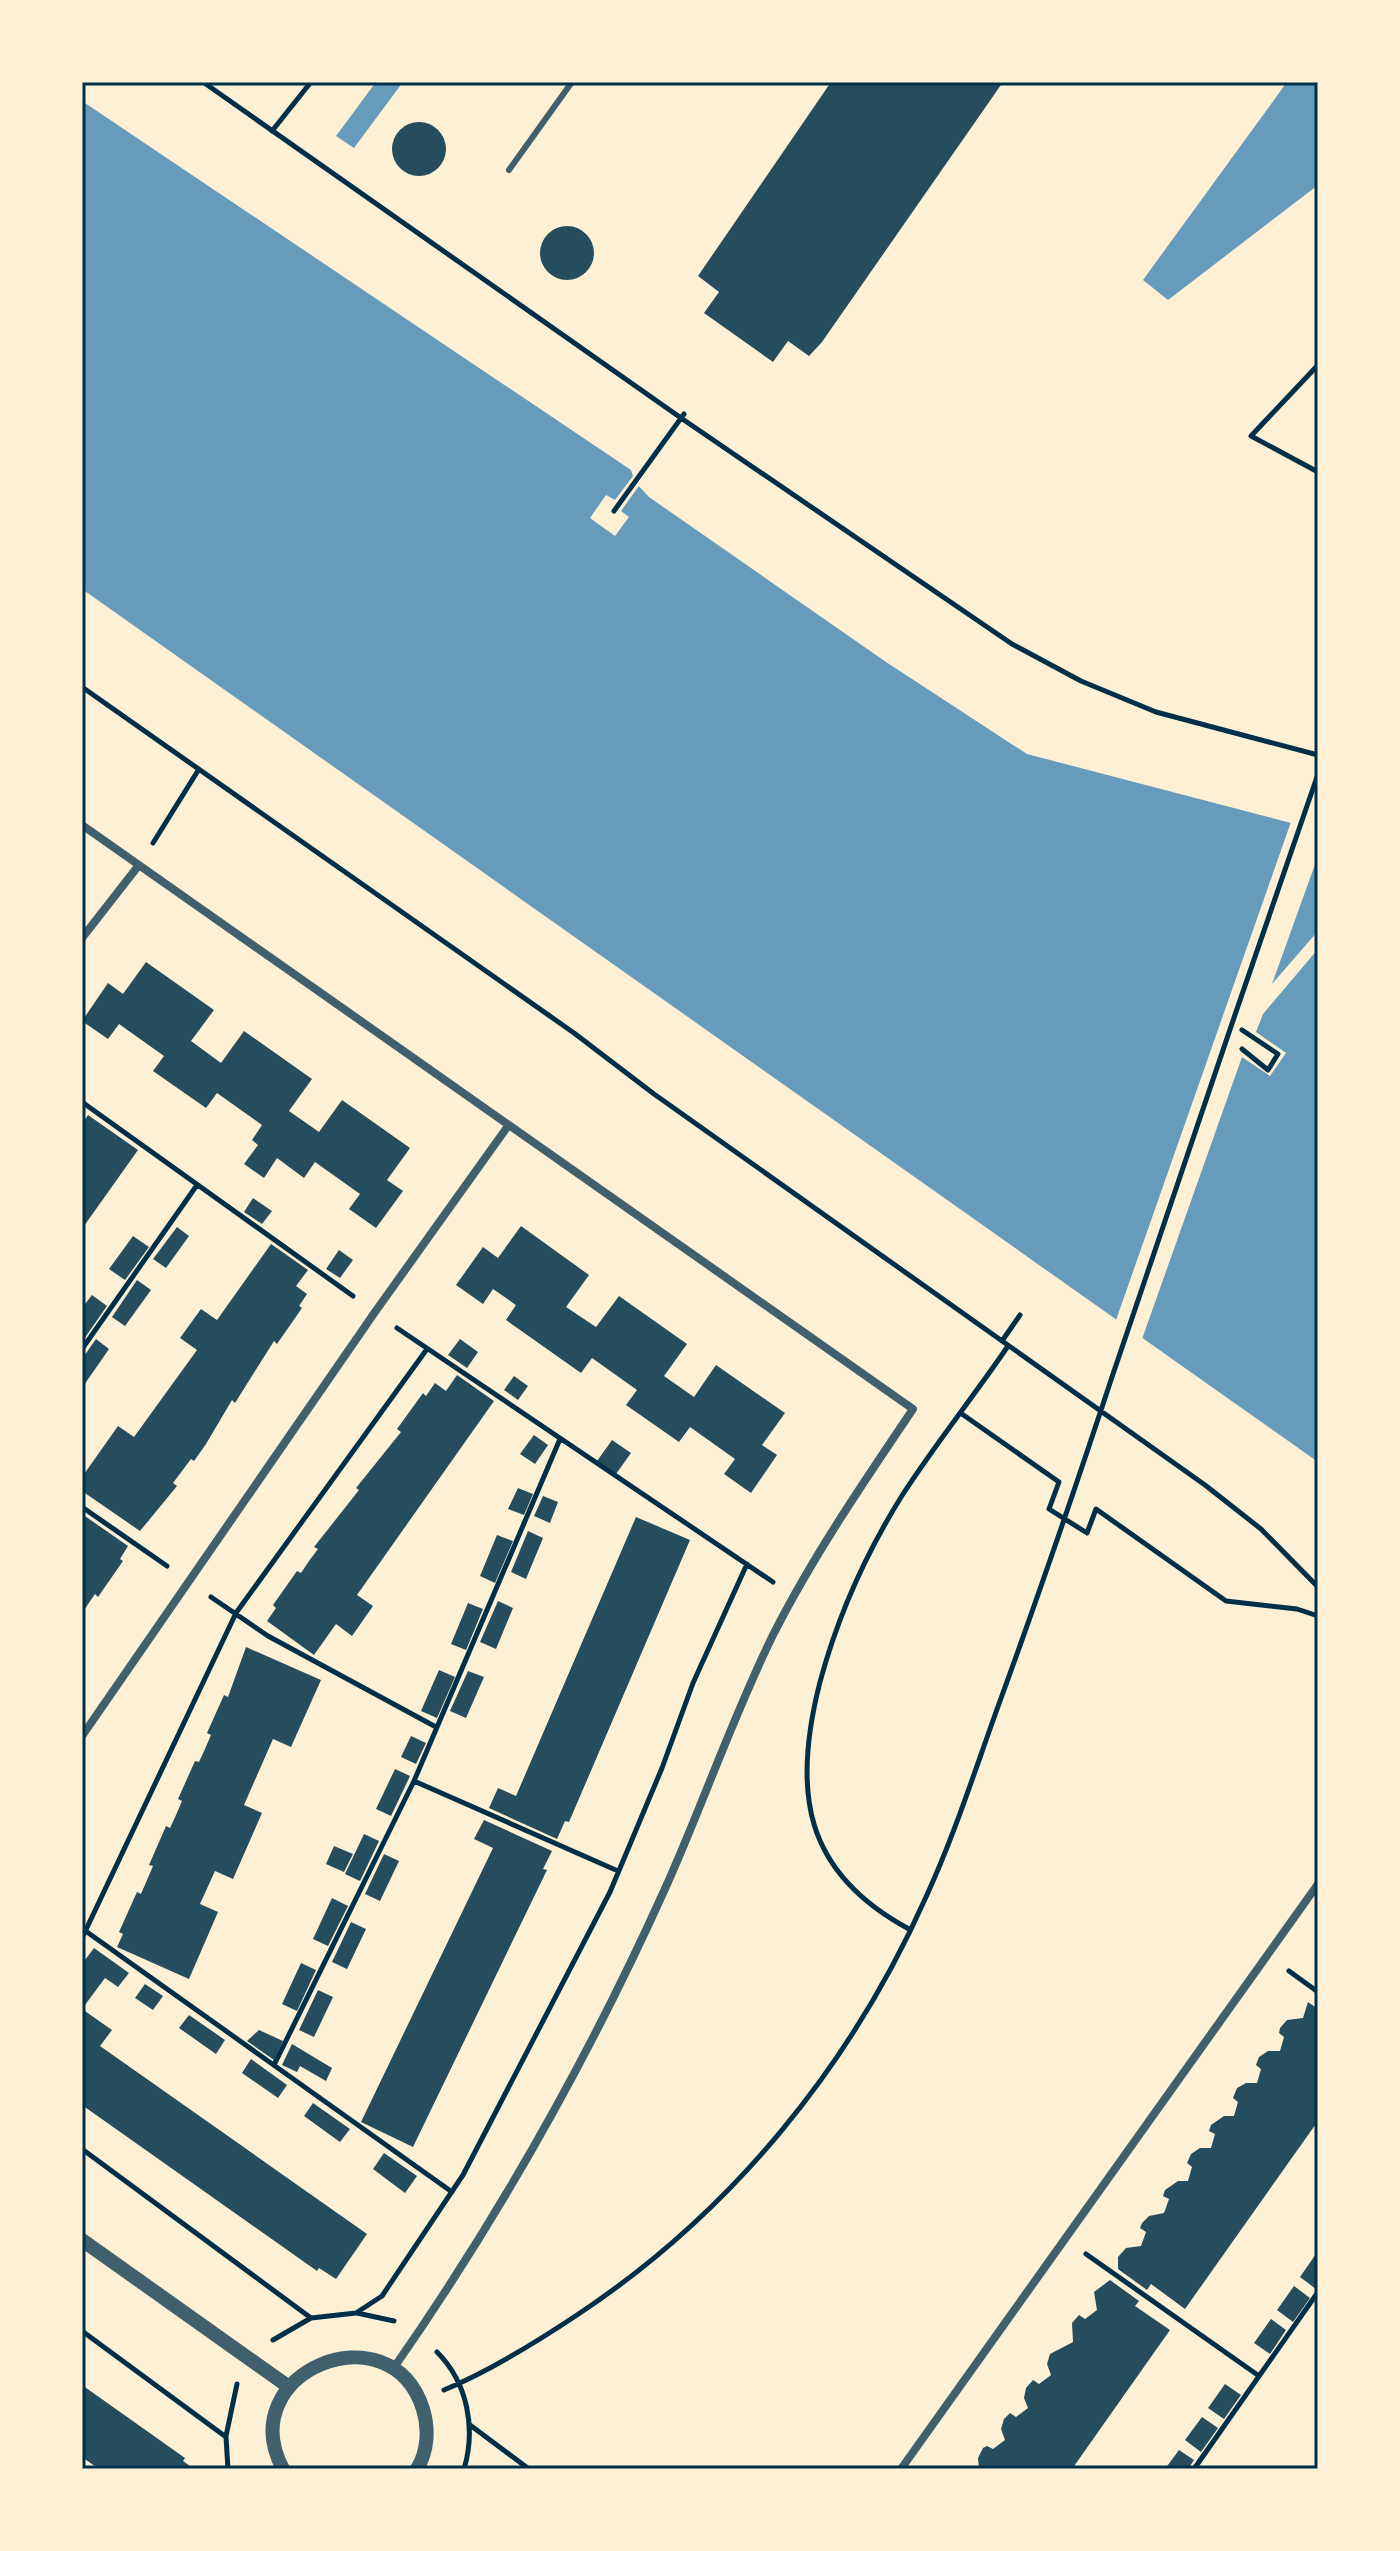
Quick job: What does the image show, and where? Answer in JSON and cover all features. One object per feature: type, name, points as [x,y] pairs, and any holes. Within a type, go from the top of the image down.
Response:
[{"type":"street","points":[[82,825],[913,1409],[830,1532],[794,1596],[754,1676],[664,1891],[591,2040],[510,2186],[393,2369]]},
{"type":"street","points":[[82,938],[139,865]]},
{"type":"street","points":[[82,1736],[375,1312],[508,1126]]},
{"type":"street","points":[[901,2469],[1318,1884]]},
{"type":"street","points":[[82,2240],[289,2387]]},
{"type":"street","points":[[283,2469],[273,2433],[277,2409],[289,2387],[305,2370],[338,2358],[372,2359],[393,2369],[420,2400],[427,2440],[417,2469]]},
{"type":"lane","points":[[509,170],[572,82]]},
{"type":"path","points":[[203,82],[1012,644],[1081,681],[1156,712],[1318,755]]},
{"type":"path","points":[[272,131],[311,82]]},
{"type":"path","points":[[1318,365],[1251,436],[1318,472]]},
{"type":"path","points":[[614,511],[683,416]]},
{"type":"path","points":[[82,687],[420,928],[574,1033],[654,1094],[1205,1485],[1261,1529],[1318,1587]]},
{"type":"path","points":[[139,865],[199,769]]},
{"type":"path","points":[[420,2400],[484,2370],[606,2296],[660,2255],[708,2212],[814,2090],[852,2036],[909,1929],[956,1824],[1065,1519],[1220,1051],[1318,774]]},
{"type":"path","points":[[1242,1030],[1278,1054],[1268,1070],[1242,1049]]},
{"type":"path","points":[[82,1102],[427,1349],[794,1596]]},
{"type":"path","points":[[82,1349],[197,1185]]},
{"type":"path","points":[[1002,1341],[1020,1315]]},
{"type":"path","points":[[909,1929],[850,1888],[830,1861],[808,1809],[805,1751],[829,1649],[863,1565],[938,1442],[962,1414],[1008,1346]]},
{"type":"path","points":[[82,1938],[236,1613],[427,1349]]},
{"type":"path","points":[[962,1414],[1059,1482],[1049,1509],[1087,1533],[1096,1509],[1226,1601],[1297,1609],[1318,1616]]},
{"type":"path","points":[[274,2065],[414,1781],[560,1439]]},
{"type":"path","points":[[82,1507],[268,1636],[436,1727]]},
{"type":"path","points":[[82,2149],[311,2318],[356,2313],[382,2296],[452,2192],[618,1871],[662,1768],[693,1683],[747,1564]]},
{"type":"path","points":[[414,1781],[618,1871]]},
{"type":"path","points":[[87,1932],[452,2192]]},
{"type":"path","points":[[1267,1956],[1318,1992]]},
{"type":"path","points":[[1065,2239],[1259,2376]]},
{"type":"path","points":[[1194,2469],[1318,2292]]},
{"type":"path","points":[[82,2331],[226,2437],[230,2468]]},
{"type":"path","points":[[470,2424],[529,2469]]},
{"type":"water","points":[[376,82],[403,82],[354,148],[336,136]]},
{"type":"water","points":[[1287,82],[1318,82],[1318,185],[1168,300],[1143,280]]},
{"type":"water","points":[[82,101],[631,470],[635,482],[649,497],[886,662],[1027,754],[1318,830],[1318,1462],[82,589]]},
{"type":"pier","points":[[636,472],[641,483],[621,511],[629,517],[615,536],[590,518],[606,495],[615,500]]},
{"type":"pier","points":[[1292,819],[1318,826],[1318,856],[1272,984],[1318,931],[1318,949],[1263,1014],[1256,1032],[1286,1053],[1270,1076],[1242,1057],[1141,1342],[1115,1323]]},
{"type":"building","points":[[831,82],[1003,82],[822,342],[809,356],[788,341],[773,362],[704,313],[719,292],[698,276]]},
{"type":"building","points":[[419,122],[438,130],[446,149],[438,168],[419,176],[400,168],[392,149],[400,130]]},
{"type":"building","points":[[567,226],[586,234],[594,253],[586,272],[567,280],[548,272],[540,253],[548,234]]},
{"type":"building","points":[[146,962],[214,1010],[191,1041],[221,1063],[244,1031],[312,1079],[289,1111],[319,1132],[342,1100],[410,1148],[387,1180],[403,1191],[376,1228],[349,1209],[360,1194],[315,1162],[304,1178],[277,1158],[264,1178],[244,1164],[258,1145],[252,1140],[262,1125],[217,1093],[206,1108],[153,1071],[164,1056],[119,1024],[108,1039],[82,1021],[108,983],[123,994]]},
{"type":"building","points":[[88,1115],[138,1150],[84,1226],[82,1124]]},
{"type":"building","points":[[253,1198],[272,1211],[262,1224],[244,1212]]},
{"type":"building","points":[[521,1226],[589,1275],[566,1307],[596,1327],[619,1296],[687,1344],[664,1376],[694,1397],[716,1365],[785,1413],[762,1445],[777,1455],[751,1493],[724,1474],[735,1459],[690,1427],[679,1442],[626,1405],[637,1390],[592,1358],[581,1373],[506,1320],[516,1305],[493,1289],[483,1304],[456,1285],[483,1247],[498,1258]]},
{"type":"building","points":[[177,1227],[189,1236],[166,1268],[153,1259]]},
{"type":"building","points":[[133,1236],[149,1247],[125,1280],[109,1269]]},
{"type":"building","points":[[271,1244],[308,1270],[296,1286],[307,1294],[299,1306],[302,1308],[277,1344],[274,1341],[235,1403],[232,1400],[194,1461],[191,1459],[173,1483],[177,1486],[140,1531],[82,1491],[82,1477],[118,1426],[134,1437],[197,1350],[180,1338],[201,1309],[217,1320]]},
{"type":"building","points":[[339,1250],[353,1260],[340,1278],[326,1269]]},
{"type":"building","points":[[137,1280],[151,1290],[125,1326],[112,1317]]},
{"type":"building","points":[[92,1295],[107,1306],[84,1339],[82,1308]]},
{"type":"building","points":[[96,1339],[109,1349],[82,1388],[82,1359]]},
{"type":"building","points":[[460,1339],[478,1352],[467,1368],[448,1355]]},
{"type":"building","points":[[457,1375],[494,1401],[357,1595],[373,1606],[352,1636],[336,1624],[314,1655],[267,1621],[276,1608],[273,1605],[297,1571],[301,1573],[318,1549],[314,1547],[401,1432],[397,1429],[423,1393],[426,1396],[435,1383],[446,1391]]},
{"type":"building","points":[[514,1376],[528,1386],[518,1400],[504,1390]]},
{"type":"building","points":[[534,1435],[548,1445],[535,1464],[520,1454]]},
{"type":"building","points":[[612,1440],[631,1453],[616,1474],[597,1461]]},
{"type":"building","points":[[518,1488],[533,1494],[524,1515],[508,1509]]},
{"type":"building","points":[[543,1496],[558,1502],[550,1523],[534,1516]]},
{"type":"building","points":[[82,1514],[128,1546],[120,1559],[123,1561],[98,1597],[95,1594],[82,1613]]},
{"type":"building","points":[[636,1517],[690,1540],[569,1822],[565,1821],[557,1839],[489,1808],[498,1788],[516,1796]]},
{"type":"building","points":[[528,1531],[543,1538],[526,1579],[511,1572]]},
{"type":"building","points":[[497,1535],[513,1541],[495,1583],[480,1576]]},
{"type":"building","points":[[498,1601],[513,1608],[496,1649],[480,1642]]},
{"type":"building","points":[[468,1603],[483,1609],[466,1650],[451,1644]]},
{"type":"building","points":[[246,1647],[321,1680],[291,1747],[273,1739],[244,1805],[262,1813],[233,1879],[215,1871],[200,1904],[218,1912],[189,1979],[117,1947],[123,1934],[119,1932],[137,1892],[141,1894],[153,1866],[149,1865],[166,1826],[170,1828],[176,1815],[182,1801],[178,1799],[195,1761],[199,1762],[205,1749],[211,1735],[207,1733],[224,1695],[228,1697]]},
{"type":"building","points":[[439,1670],[455,1677],[437,1718],[421,1711]]},
{"type":"building","points":[[468,1671],[484,1677],[466,1718],[450,1711]]},
{"type":"building","points":[[411,1736],[426,1743],[416,1764],[401,1757]]},
{"type":"building","points":[[395,1769],[410,1776],[391,1816],[376,1809]]},
{"type":"building","points":[[484,1820],[552,1851],[543,1869],[547,1870],[413,2147],[361,2122],[493,1848],[474,1839]]},
{"type":"building","points":[[364,1834],[379,1841],[360,1881],[345,1874]]},
{"type":"building","points":[[334,1846],[353,1854],[344,1872],[326,1864]]},
{"type":"building","points":[[384,1854],[399,1861],[380,1901],[365,1894]]},
{"type":"building","points":[[332,1898],[348,1906],[328,1946],[313,1939]]},
{"type":"building","points":[[351,1922],[366,1929],[347,1969],[332,1962]]},
{"type":"building","points":[[94,1948],[129,1973],[118,1987],[105,1978],[82,2009],[82,1964]]},
{"type":"building","points":[[301,1963],[316,1970],[297,2011],[282,2004]]},
{"type":"building","points":[[145,1984],[163,1996],[153,2010],[135,1998]]},
{"type":"building","points":[[318,1990],[333,1997],[314,2037],[299,2030]]},
{"type":"building","points":[[1308,2002],[1318,2009],[1318,2121],[1185,2309],[1151,2284],[1147,2290],[1118,2269],[1118,2257],[1126,2248],[1141,2246],[1146,2232],[1140,2228],[1142,2223],[1149,2216],[1164,2213],[1169,2199],[1163,2196],[1165,2190],[1178,2181],[1188,2181],[1192,2167],[1187,2163],[1191,2154],[1200,2148],[1211,2148],[1215,2134],[1209,2131],[1211,2125],[1224,2116],[1234,2116],[1238,2102],[1233,2098],[1237,2088],[1246,2083],[1257,2083],[1261,2069],[1256,2065],[1259,2057],[1268,2051],[1280,2051],[1284,2037],[1279,2033],[1280,2028],[1287,2020],[1303,2018]]},
{"type":"building","points":[[82,2009],[112,2030],[100,2046],[367,2234],[336,2279],[319,2268],[317,2271],[82,2105]]},
{"type":"building","points":[[189,2015],[225,2040],[216,2054],[179,2028]]},
{"type":"building","points":[[259,2030],[283,2041],[274,2060],[247,2041]]},
{"type":"building","points":[[292,2044],[332,2068],[326,2081],[300,2066],[297,2072],[282,2065]]},
{"type":"building","points":[[251,2059],[287,2085],[278,2098],[242,2073]]},
{"type":"building","points":[[313,2103],[350,2129],[340,2142],[304,2116]]},
{"type":"building","points":[[384,2153],[417,2176],[405,2193],[373,2169]]},
{"type":"building","points":[[1318,2251],[1318,2285],[1316,2289],[1300,2277]]},
{"type":"building","points":[[1110,2280],[1139,2301],[1135,2306],[1170,2330],[1072,2469],[979,2469],[978,2458],[983,2448],[993,2449],[1005,2440],[1001,2429],[1004,2419],[1010,2413],[1016,2417],[1028,2408],[1024,2398],[1026,2388],[1033,2380],[1039,2384],[1051,2375],[1047,2364],[1050,2354],[1073,2342],[1072,2323],[1079,2315],[1085,2319],[1097,2310],[1094,2292]]},
{"type":"building","points":[[1294,2286],[1310,2298],[1293,2322],[1277,2310]]},
{"type":"building","points":[[1271,2319],[1286,2330],[1270,2354],[1254,2343]]},
{"type":"building","points":[[1225,2384],[1241,2395],[1224,2419],[1208,2408]]},
{"type":"building","points":[[82,2385],[185,2458],[183,2461],[194,2469],[99,2469],[82,2457]]},
{"type":"building","points":[[1202,2417],[1218,2428],[1201,2452],[1185,2440]]},
{"type":"building","points":[[1179,2450],[1194,2460],[1188,2469],[1165,2469]]}]
